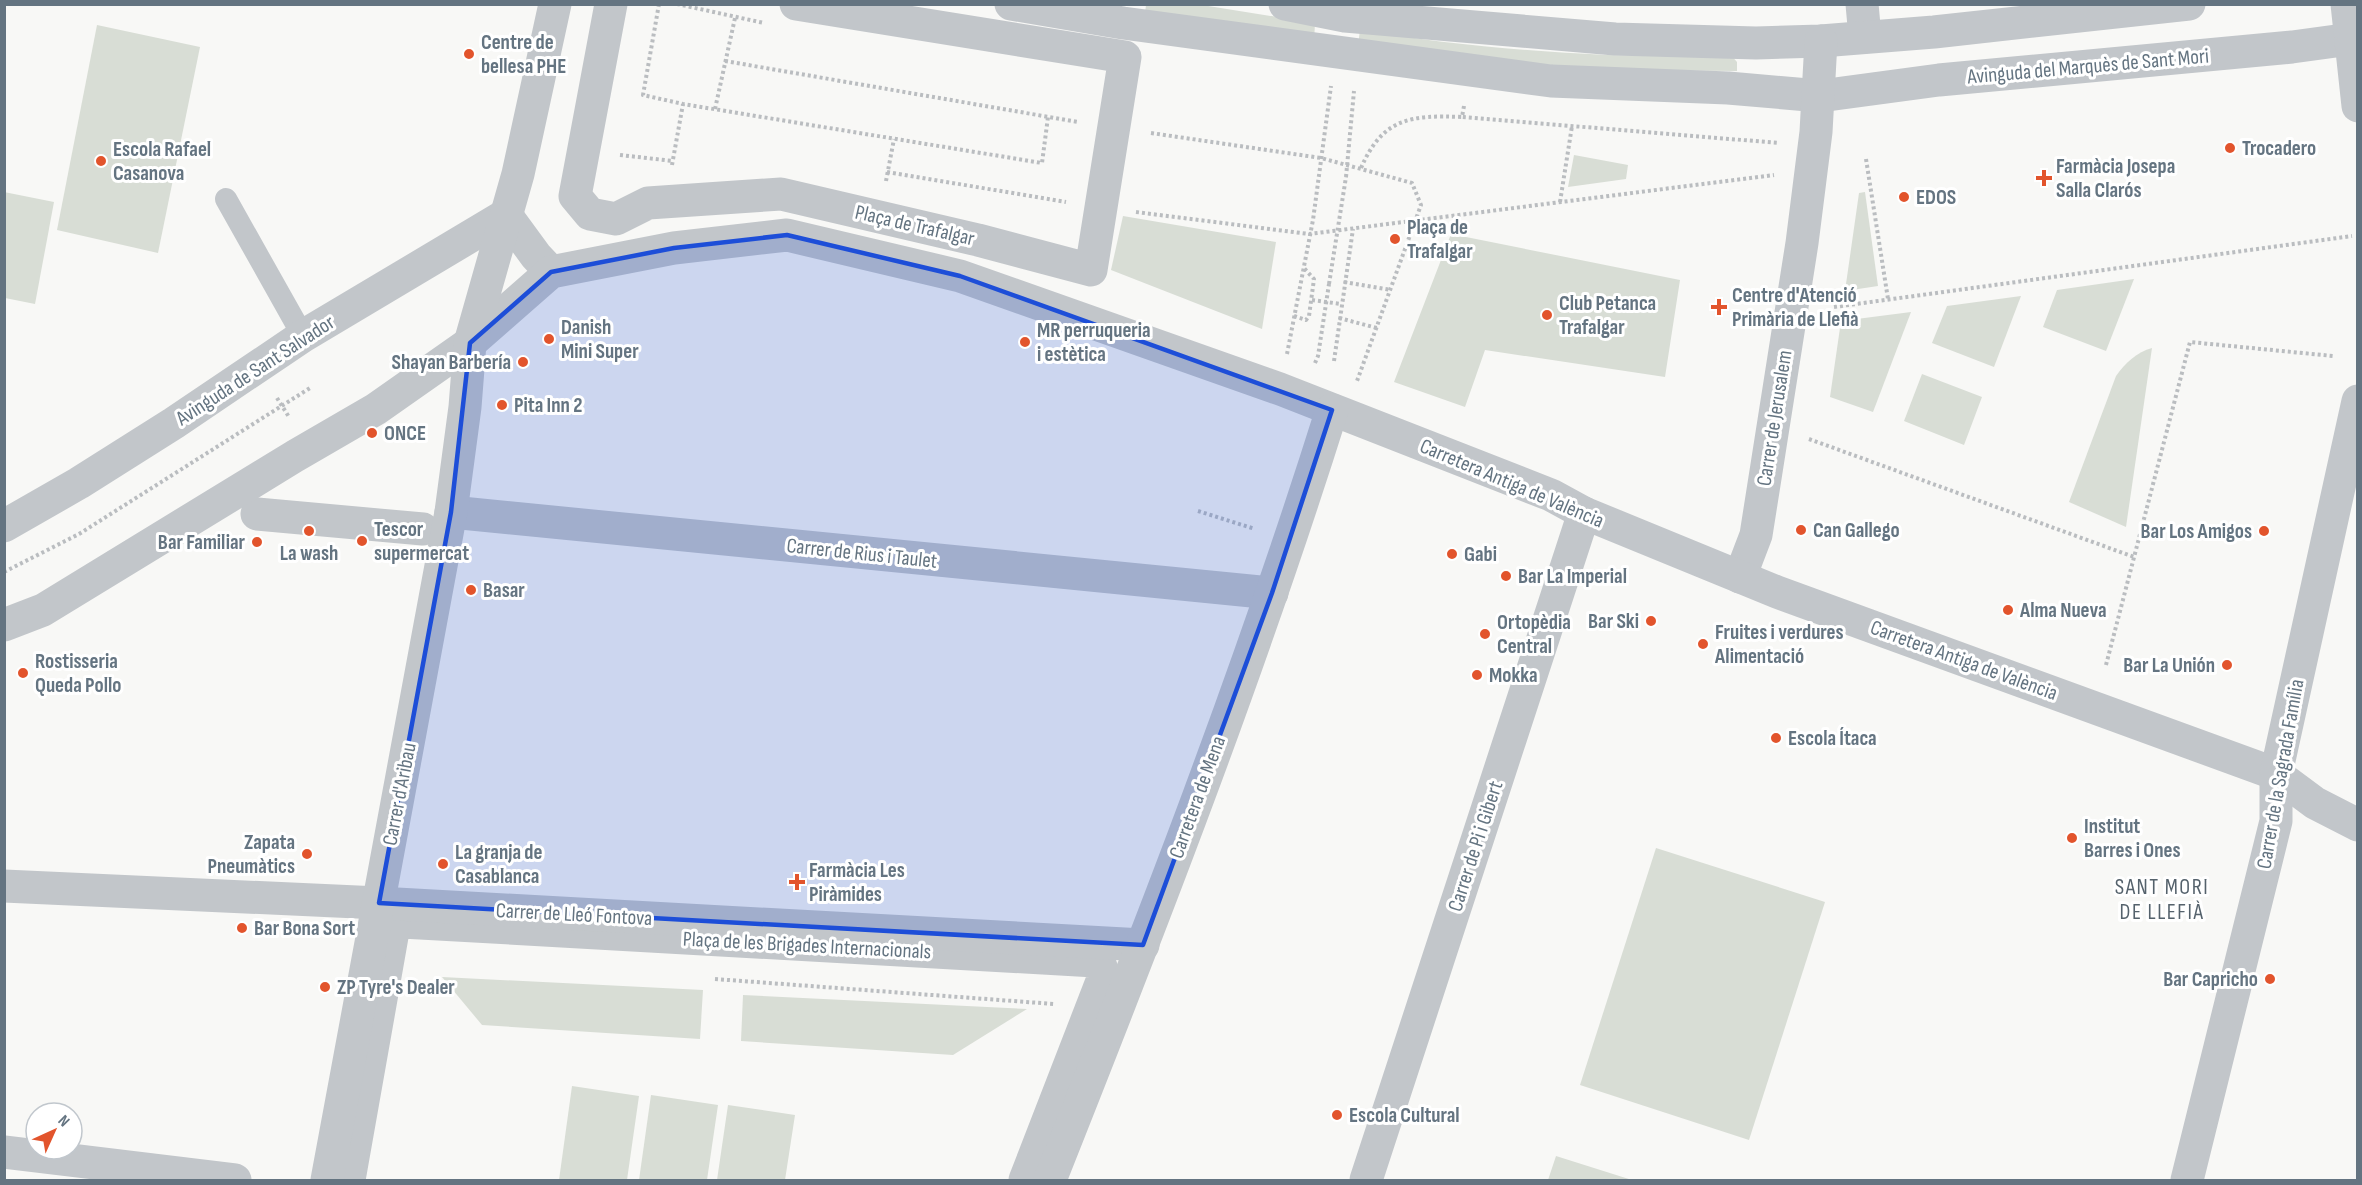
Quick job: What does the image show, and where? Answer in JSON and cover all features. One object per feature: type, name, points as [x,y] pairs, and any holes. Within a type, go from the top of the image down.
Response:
[{"type":"street","points":[[470,344],[518,174],[555,4]]},
{"type":"street","name":"Plaça de Trafalgar","points":[[611,4],[575,196],[590,214],[616,219],[648,203],[781,194],[978,240],[1091,270],[1125,57],[796,4]]},
{"type":"street","points":[[1011,4],[1123,23],[1551,81],[1728,88],[1820,96]]},
{"type":"street","points":[[1285,4],[1615,39],[1756,43],[1821,41],[2189,4]]},
{"type":"street","points":[[1862,4],[1865,37]]},
{"type":"street","points":[[2347,4],[2354,39],[2358,106]]},
{"type":"street","name":"Avinguda del Marquès de Sant Mori","points":[[1820,96],[1939,80],[2292,47],[2354,39]]},
{"type":"street","name":"Carrer de Jerusalem","points":[[1740,577],[1756,535],[1802,243],[1820,96],[1821,41]]},
{"type":"street","points":[[4,625],[43,610],[376,409],[470,344],[551,272],[536,256],[506,215]]},
{"type":"street","name":"Avinguda de Sant Salvador","points":[[4,526],[79,483],[174,423],[303,336],[506,215]]},
{"type":"street","name":"Plaça de Trafalgar","points":[[551,272],[674,248],[787,235],[960,276],[1280,389],[1332,410]]},
{"type":"street","name":"Carrer d'Aribau","points":[[327,1180],[451,513],[465,407],[470,344]]},
{"type":"street","name":"Carrer de la Sagrada Família","points":[[2187,1180],[2276,821],[2276,774],[2358,401]]},
{"type":"street","name":"Carretera Antiga de València","points":[[1332,410],[1551,495],[1584,513],[1740,577],[2276,774],[2315,803],[2358,825]]},
{"type":"street","name":"Carretera de Mena","points":[[1050,1180],[1143,945],[1272,593],[1332,410]]},
{"type":"street","name":"Carrer de Rius i Taulet","points":[[451,513],[1272,593]]},
{"type":"street","name":"Carrer de Pi i Gibert","points":[[1366,1180],[1584,513]]},
{"type":"street","points":[[257,514],[423,529]]},
{"type":"street","name":"Carrer de Lleó Fontova","points":[[4,886],[379,903],[1143,945]]},
{"type":"street","name":"Plaça de les Brigades Internacionals","points":[[349,1180],[393,931],[402,922],[1095,961],[1100,964],[1104,976],[1025,1180]]},
{"type":"street","points":[[4,1152],[235,1180]]},
{"type":"lane","points":[[226,199],[303,336]]},
{"type":"path","points":[[643,95],[659,4]]},
{"type":"path","points":[[677,4],[735,18],[715,109]]},
{"type":"path","points":[[725,61],[1113,128],[1321,158],[1412,183],[1421,205],[1356,382]]},
{"type":"path","points":[[1287,354],[1309,234],[1330,90]]},
{"type":"path","points":[[634,93],[683,104],[1042,163],[1048,117]]},
{"type":"path","points":[[1318,356],[1346,177],[1353,94]]},
{"type":"path","points":[[1462,117],[1465,99]]},
{"type":"path","points":[[675,149],[683,104]]},
{"type":"path","points":[[1361,168],[1369,148],[1386,130],[1406,119],[1435,116],[1784,144]]},
{"type":"path","points":[[1560,202],[1572,126]]},
{"type":"path","points":[[889,166],[894,139]]},
{"type":"path","points":[[620,155],[673,161]]},
{"type":"path","points":[[1866,159],[1888,299]]},
{"type":"path","points":[[887,172],[910,176]]},
{"type":"path","points":[[1309,234],[1779,174]]},
{"type":"path","points":[[1334,361],[1353,229]]},
{"type":"path","points":[[1834,307],[2352,236]]},
{"type":"path","points":[[1294,316],[1306,320],[1312,300],[1314,279],[1303,267]]},
{"type":"path","points":[[1344,282],[1391,290]]},
{"type":"path","points":[[1312,300],[1341,304]]},
{"type":"path","points":[[1339,318],[1377,328]]},
{"type":"path","points":[[2106,665],[2190,342],[2333,356]]},
{"type":"path","name":"Avinguda de Sant Salvador","points":[[4,572],[79,534],[310,388]]},
{"type":"path","name":"Avinguda de Sant Salvador","points":[[272,390],[293,422]]},
{"type":"path","points":[[1809,439],[2134,557]]},
{"type":"path","points":[[1198,511],[1263,531]]},
{"type":"path","points":[[704,979],[1059,1005]]},
{"type":"highlighted area","points":[[787,235],[960,276],[1332,410],[1272,593],[1143,945],[379,903],[451,512],[470,343],[551,272],[674,248]]},
{"type":"shaded area","points":[[1146,5],[1202,5],[1315,23],[1314,41],[1145,13]]},
{"type":"shaded area","points":[[97,25],[200,47],[158,253],[57,230]]},
{"type":"shaded area","points":[[1360,29],[1451,43],[1544,51],[1606,55],[1730,54],[1737,62],[1737,71],[1606,70],[1358,47]]},
{"type":"shaded area","points":[[1574,155],[1628,165],[1626,179],[1568,187]]},
{"type":"shaded area","points":[[4,192],[54,202],[35,304],[5,298]]},
{"type":"shaded area","points":[[1865,192],[1878,286],[1845,291],[1859,193]]},
{"type":"shaded area","points":[[1123,216],[1276,242],[1262,329],[1111,270]]},
{"type":"shaded area","name":"Club Petanca Trafalgar","points":[[1451,234],[1680,280],[1665,377],[1485,350],[1465,407],[1394,382]]},
{"type":"shaded area","points":[[2134,279],[2106,351],[2043,327],[2057,290]]},
{"type":"shaded area","points":[[2021,296],[1994,367],[1932,343],[1947,306]]},
{"type":"shaded area","points":[[1911,312],[1873,412],[1830,397],[1841,321]]},
{"type":"shaded area","points":[[2152,348],[2126,527],[2069,502],[2116,376],[2141,352]]},
{"type":"shaded area","points":[[1922,374],[1982,397],[1964,445],[1904,421]]},
{"type":"shaded area","points":[[1656,848],[1825,902],[1749,1140],[1580,1085]]},
{"type":"shaded area","points":[[442,977],[703,990],[700,1039],[482,1025]]},
{"type":"shaded area","points":[[743,995],[1027,1009],[953,1055],[741,1041]]},
{"type":"shaded area","points":[[572,1086],[639,1096],[627,1180],[559,1180]]},
{"type":"shaded area","points":[[651,1095],[718,1105],[707,1180],[639,1180]]},
{"type":"shaded area","points":[[728,1105],[795,1115],[785,1180],[717,1180]]},
{"type":"shaded area","points":[[1556,1156],[1632,1180],[1548,1180]]},
{"type":"place","name":"Centre de bellesa PHE","points":[[469,54]]},
{"type":"place","name":"Trocadero","points":[[2230,148]]},
{"type":"place","name":"Escola Rafael Casanova","points":[[101,161]]},
{"type":"place","name":"Farmàcia Josepa Salla Clarós","points":[[2044,178]]},
{"type":"place","name":"EDOS","points":[[1904,197]]},
{"type":"place","name":"Plaça de Trafalgar","points":[[1395,239]]},
{"type":"place","name":"Centre d'Atenció Primària de Llefià","points":[[1719,307]]},
{"type":"place","name":"Club Petanca Trafalgar","points":[[1547,315]]},
{"type":"place","name":"Danish Mini Super","points":[[549,339]]},
{"type":"place","name":"MR perruqueria i estètica","points":[[1025,342]]},
{"type":"place","name":"Shayan Barbería","points":[[523,362]]},
{"type":"place","name":"Pita Inn 2","points":[[502,405]]},
{"type":"place","name":"ONCE","points":[[372,433]]},
{"type":"place","name":"Can Gallego","points":[[1801,530]]},
{"type":"place","name":"La wash","points":[[309,531]]},
{"type":"place","name":"Bar Los Amigos","points":[[2264,531]]},
{"type":"place","name":"Tescor supermercat","points":[[362,541]]},
{"type":"place","name":"Bar Familiar","points":[[257,542]]},
{"type":"place","name":"Gabi","points":[[1452,554]]},
{"type":"place","name":"Bar La Imperial","points":[[1506,576]]},
{"type":"place","name":"Basar","points":[[471,590]]},
{"type":"place","name":"Alma Nueva","points":[[2008,610]]},
{"type":"place","name":"Bar Ski","points":[[1651,621]]},
{"type":"place","name":"Ortopèdia Central","points":[[1485,634]]},
{"type":"place","name":"Fruites i verdures Alimentació","points":[[1703,644]]},
{"type":"place","name":"Bar La Unión","points":[[2227,665]]},
{"type":"place","name":"Rostisseria Queda Pollo","points":[[23,673]]},
{"type":"place","name":"Mokka","points":[[1477,675]]},
{"type":"place","name":"Escola Ítaca","points":[[1776,738]]},
{"type":"place","name":"Institut Barres i Ones","points":[[2072,838]]},
{"type":"place","name":"Zapata Pneumàtics","points":[[307,854]]},
{"type":"place","name":"La granja de Casablanca","points":[[443,864]]},
{"type":"place","name":"Farmàcia Les Piràmides","points":[[797,882]]},
{"type":"place","name":"Bar Bona Sort","points":[[242,928]]},
{"type":"place","name":"Bar Capricho","points":[[2270,979]]},
{"type":"place","name":"ZP Tyre's Dealer","points":[[325,987]]},
{"type":"place","name":"Escola Cultural","points":[[1337,1115]]},
{"type":"district","name":"SANT MORI DE LLEFIÀ","points":[[2162,898]]}]
